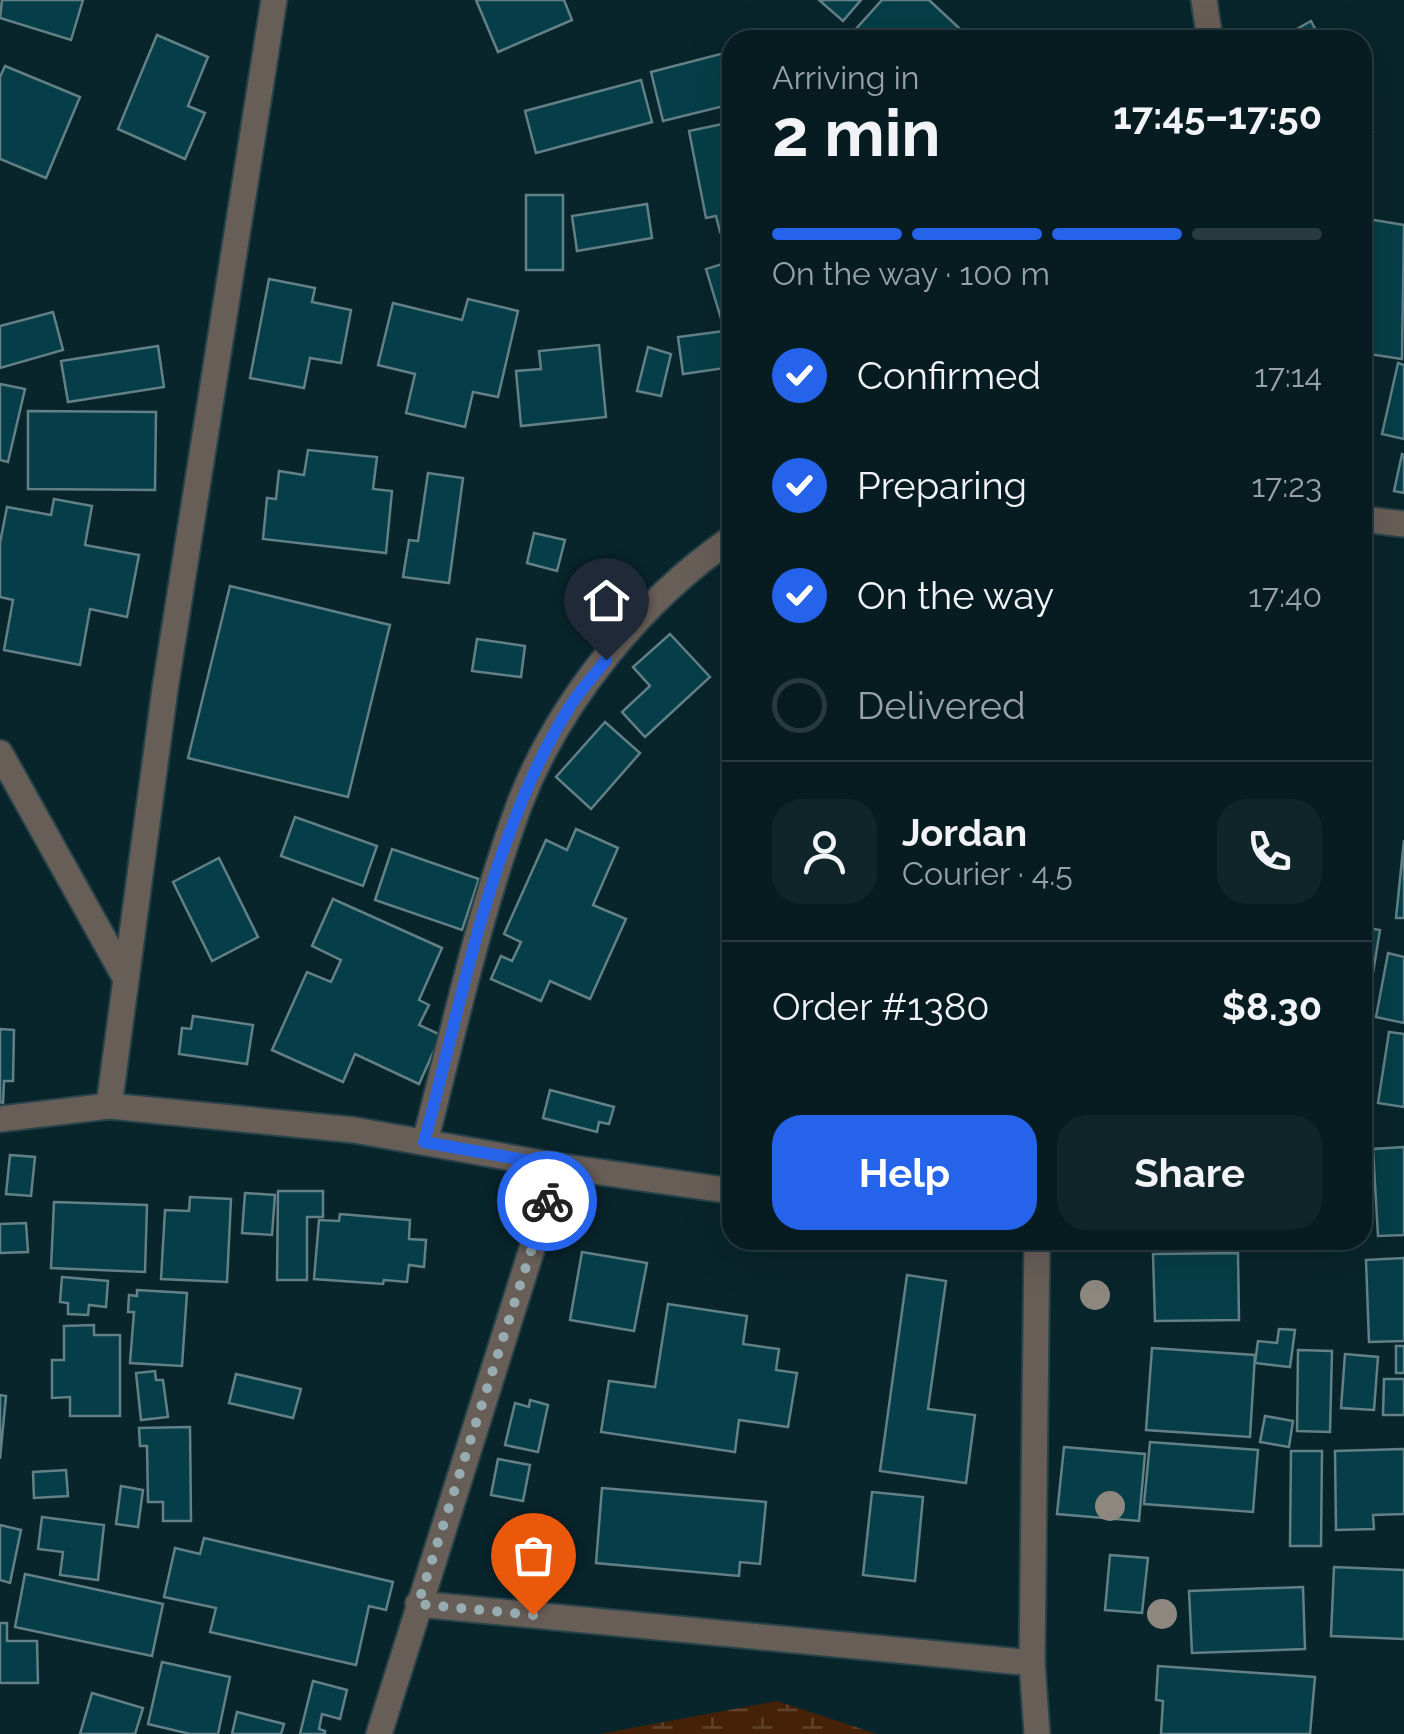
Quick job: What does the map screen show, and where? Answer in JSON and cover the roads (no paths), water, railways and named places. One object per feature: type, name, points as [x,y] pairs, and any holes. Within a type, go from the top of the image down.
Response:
[{"type":"street","points":[[109,1106],[165,690],[274,0]]},
{"type":"street","points":[[1204,0],[1208,30]]},
{"type":"street","points":[[1372,520],[1404,524]]},
{"type":"street","points":[[424,1142],[488,901],[529,785],[569,708],[643,612],[722,546]]},
{"type":"street","points":[[0,753],[126,979]]},
{"type":"street","points":[[0,1119],[109,1106],[354,1130],[722,1191]]},
{"type":"street","points":[[379,1734],[558,1166]]},
{"type":"street","points":[[1036,1734],[1032,1663],[1037,1250]]},
{"type":"street","points":[[418,1604],[1032,1663]]}]
